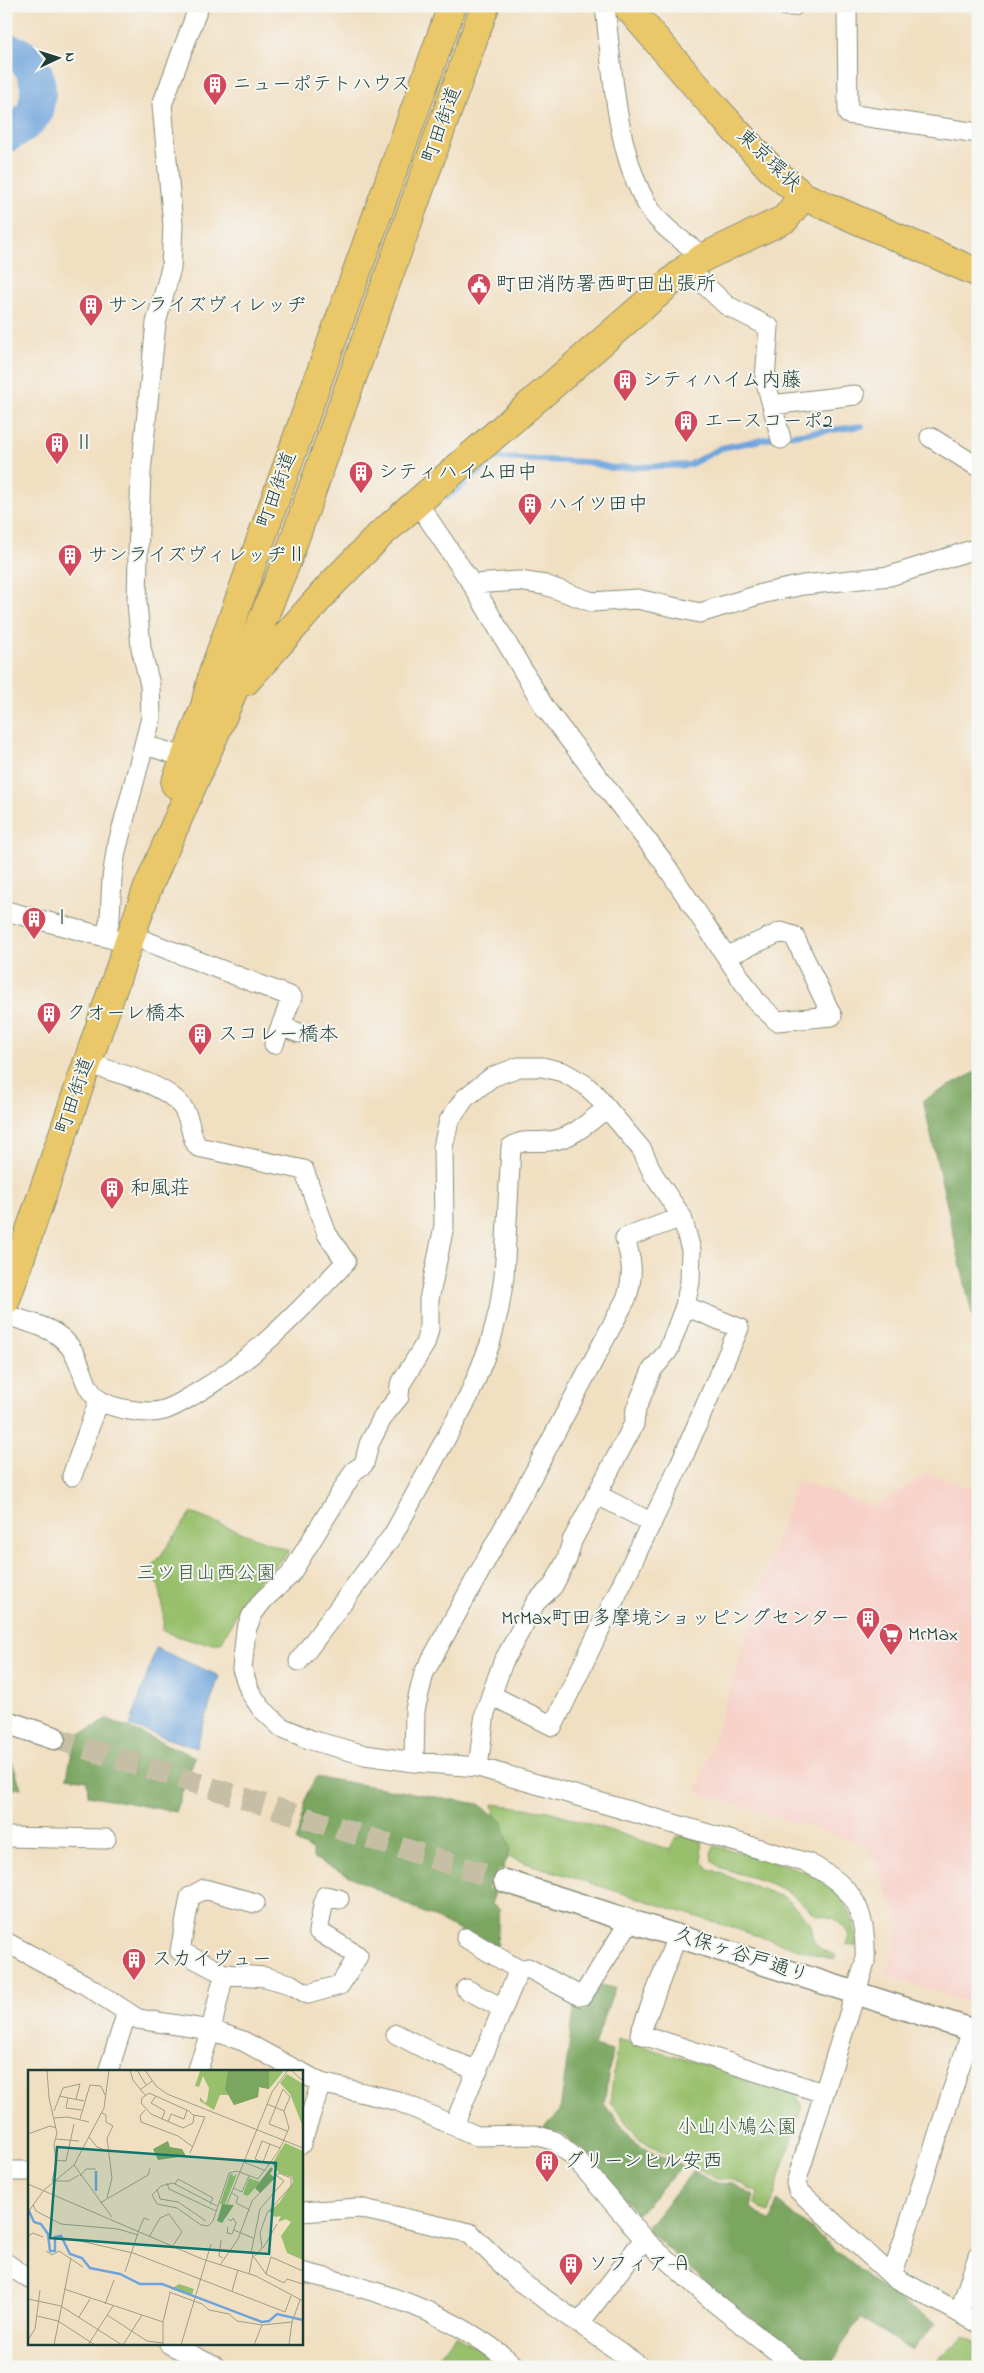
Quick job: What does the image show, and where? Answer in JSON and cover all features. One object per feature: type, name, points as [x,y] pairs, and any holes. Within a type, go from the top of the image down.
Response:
[{"type":"main road","name":"町田街道","points":[[6,1300],[87,1063],[121,938],[146,892],[216,706],[214,673],[452,6]]},
{"type":"main road","name":"町田街道","points":[[288,607],[286,563],[485,6]]},
{"type":"main road","name":"東京環状","points":[[627,6],[722,116],[771,169],[803,196],[978,273]]},
{"type":"main road","points":[[216,706],[230,654],[288,607],[331,585],[380,535],[695,263],[785,219],[803,196]]},
{"type":"main road","points":[[370,233],[400,245]]},
{"type":"main road","points":[[259,543],[263,562],[288,607]]},
{"type":"main road","points":[[286,563],[289,575],[296,584],[303,588],[315,589],[331,585]]},
{"type":"main road","points":[[216,706],[288,607]]},
{"type":"main road","name":"町田街道","points":[[146,892],[172,792],[184,757],[216,706]]},
{"type":"street","points":[[121,938],[110,918],[112,878],[116,852],[145,745],[151,708],[150,685],[141,648],[137,602],[141,472],[156,323],[171,268],[173,225],[162,105],[199,6]]},
{"type":"street","points":[[605,6],[615,90],[628,155],[634,174],[650,210],[695,263],[726,305],[769,327],[765,379],[781,439]]},
{"type":"street","points":[[786,6],[794,6]]},
{"type":"street","points":[[846,6],[848,114],[978,134]]},
{"type":"street","points":[[772,405],[855,394]]},
{"type":"street","points":[[930,437],[978,467]]},
{"type":"street","points":[[414,505],[424,514],[472,584],[546,708],[662,860],[726,956],[756,1001],[777,1021],[832,1016],[794,936],[781,932],[726,956]]},
{"type":"street","points":[[472,584],[519,580],[545,586],[592,602],[637,598],[700,613],[765,593],[803,585],[890,576],[978,548]]},
{"type":"street","points":[[145,745],[184,757]]},
{"type":"street","points":[[6,911],[121,938],[292,997],[274,1044]]},
{"type":"street","points":[[281,1026],[299,1033]]},
{"type":"street","points":[[6,1314],[62,1336],[72,1347],[89,1390],[99,1400],[115,1407],[138,1411],[164,1410],[234,1368],[276,1332],[346,1262],[327,1234],[304,1170],[198,1147],[193,1141],[190,1120],[175,1098],[155,1087],[87,1063]]},
{"type":"street","points":[[478,1767],[484,1713],[504,1662],[536,1602],[553,1586],[567,1559],[572,1541],[634,1424],[636,1409],[652,1370],[668,1351],[684,1306],[690,1282],[690,1250],[682,1217],[654,1174],[642,1150],[584,1084],[563,1072],[542,1067],[519,1067],[492,1077],[465,1098],[449,1121],[443,1148],[444,1226],[428,1300],[429,1329],[425,1344],[400,1384],[399,1397],[380,1422],[369,1444],[364,1464],[354,1471],[290,1575],[263,1600],[252,1615],[246,1630],[242,1669],[250,1692],[261,1708],[281,1727],[311,1740],[366,1755],[414,1762],[478,1767],[808,1862],[839,1880],[852,1896],[860,1913],[866,1936],[865,1962],[796,2182],[798,2190],[892,2276],[978,2324]]},
{"type":"street","points":[[299,1660],[374,1564],[393,1535],[448,1438],[469,1396],[487,1353],[499,1309],[504,1277],[511,1146],[520,1141],[549,1141],[570,1136],[606,1108]]},
{"type":"street","points":[[414,1762],[415,1710],[424,1673],[535,1471],[627,1297],[633,1278],[632,1262],[625,1238],[682,1217]]},
{"type":"street","points":[[490,1695],[552,1726],[652,1523],[739,1328],[684,1306]]},
{"type":"street","points":[[72,1476],[99,1400]]},
{"type":"street","points":[[596,1494],[652,1523]]},
{"type":"street","points":[[6,1722],[54,1738]]},
{"type":"street","points":[[6,1837],[106,1839]]},
{"type":"street","name":"久保ヶ谷戸通り","points":[[504,1881],[975,2031]]},
{"type":"street","points":[[255,1903],[204,1889],[190,1897],[180,1951],[224,1974],[265,1977],[290,1984],[308,1994],[340,1986],[358,1956],[318,1931],[325,1896],[338,1899]]},
{"type":"street","points":[[466,1938],[519,1970],[528,1968],[580,1996],[583,1995],[630,1921]]},
{"type":"street","points":[[677,1936],[640,2034],[824,2093]]},
{"type":"street","points":[[6,1942],[84,1984],[138,2019],[154,2023],[211,2030],[243,2041],[297,2070]]},
{"type":"street","points":[[454,2126],[519,1970]]},
{"type":"street","points":[[198,2070],[211,2030],[224,1974]]},
{"type":"street","points":[[466,1989],[502,2008]]},
{"type":"street","points":[[109,2070],[127,2012]]},
{"type":"street","points":[[892,2276],[975,2031]]},
{"type":"street","points":[[396,2034],[431,2052],[478,2071]]},
{"type":"street","points":[[302,2073],[321,2083],[398,2101],[477,2136],[491,2138],[535,2136],[555,2140],[576,2158],[644,2239],[716,2304],[797,2367]]},
{"type":"street","points":[[302,2141],[321,2083]]},
{"type":"street","points":[[6,2171],[28,2171]]},
{"type":"street","points":[[302,2212],[360,2208],[470,2233],[519,2281],[641,2367]]},
{"type":"street","points":[[579,2324],[644,2239]]},
{"type":"street","points":[[959,2313],[978,2256]]},
{"type":"street","points":[[6,2263],[28,2278]]},
{"type":"street","points":[[302,2272],[348,2283],[437,2314],[495,2348],[516,2367]]},
{"type":"street","points":[[173,2346],[216,2367]]},
{"type":"shaded area","name":"MrMax町田多摩境ショッピングセンター","points":[[927,1474],[978,1491],[978,2006],[886,1975],[901,1924],[868,1846],[697,1792],[796,1480],[874,1507]]},
{"type":"green space","points":[[978,1071],[978,1341],[923,1100]]},
{"type":"green space","name":"三ツ目山西公園","points":[[191,1513],[290,1551],[254,1585],[221,1643],[206,1643],[163,1631],[162,1599],[151,1569]]},
{"type":"green space","points":[[108,1719],[195,1757],[175,1812],[88,1795],[87,1780],[67,1777],[75,1737]]},
{"type":"green space","points":[[7,1746],[21,1788],[6,1790]]},
{"type":"green space","points":[[316,1777],[479,1804],[502,1821],[510,1849],[491,1904],[499,1909],[497,1949],[313,1858],[313,1851],[296,1842],[307,1794]]},
{"type":"green space","points":[[493,1804],[549,1811],[671,1850],[675,1838],[681,1836],[701,1840],[702,1861],[709,1869],[785,1898],[811,1923],[814,1942],[822,1950],[836,1955],[834,1960],[501,1855]]},
{"type":"green space","points":[[714,1846],[793,1867],[830,1884],[841,1897],[850,1913],[855,1930],[856,1946],[846,1944],[849,1936],[846,1930],[834,1918],[816,1915],[790,1893],[769,1883],[719,1867],[712,1861],[711,1853]]},
{"type":"green space","points":[[600,1985],[615,1988],[594,2046],[612,2051],[604,2104],[636,2144],[682,2166],[637,2215],[589,2155],[562,2134],[543,2128],[560,2111],[574,2010],[585,2012]]},
{"type":"green space","name":"小山小鳩公園","points":[[618,2039],[794,2092],[802,2105],[769,2213],[755,2204],[758,2192],[733,2180],[717,2179],[640,2140],[610,2102]]},
{"type":"green space","points":[[693,2171],[715,2183],[732,2184],[754,2195],[751,2208],[771,2222],[777,2201],[886,2292],[936,2323],[912,2351],[861,2318],[827,2367],[817,2367],[721,2296],[646,2229]]},
{"type":"green space","points":[[455,2335],[484,2352],[501,2367],[431,2367]]},
{"type":"green space","points":[[964,2336],[978,2344],[978,2367],[931,2367]]},
{"type":"water","points":[[156,1648],[219,1676],[196,1748],[130,1726]]},
{"type":"waterway","points":[[6,51],[15,53],[28,63],[33,69],[38,84],[37,101],[31,117],[22,126],[6,135]]},
{"type":"waterway","points":[[792,435],[862,426]]},
{"type":"waterway","points":[[496,458],[587,462],[612,468],[689,465],[721,448],[771,438]]},
{"type":"waterway","points":[[472,478],[489,464]]},
{"type":"waterway","points":[[447,498],[465,484]]},
{"type":"tunnel","points":[[54,1738],[505,1881]]},
{"type":"place","name":"ニューポテトハウス","points":[[215,106]]},
{"type":"place","name":"町田消防署西町田出張所","points":[[479,306]]},
{"type":"place","name":"サンライズヴィレッヂ","points":[[91,327]]},
{"type":"place","name":"シティハイム内藤","points":[[625,402]]},
{"type":"place","name":"エースコーポ2","points":[[686,443]]},
{"type":"place","name":"Ⅱ","points":[[57,465]]},
{"type":"place","name":"シティハイム田中","points":[[361,494]]},
{"type":"place","name":"ハイツ田中","points":[[530,526]]},
{"type":"place","name":"サンライズヴィレッヂⅡ","points":[[70,577]]},
{"type":"place","name":"Ⅰ","points":[[34,940]]},
{"type":"place","name":"クオーレ橋本","points":[[49,1035]]},
{"type":"place","name":"スコレー橋本","points":[[200,1056]]},
{"type":"place","name":"和風荘","points":[[112,1210]]},
{"type":"place","name":"MrMax町田多摩境ショッピングセンター","points":[[868,1640]]},
{"type":"place","name":"MrMax","points":[[891,1656]]},
{"type":"place","name":"スカイヴュー","points":[[134,1981]]},
{"type":"place","name":"グリーンヒル安西","points":[[547,2183]]},
{"type":"place","name":"ソフィア-A","points":[[571,2286]]}]
